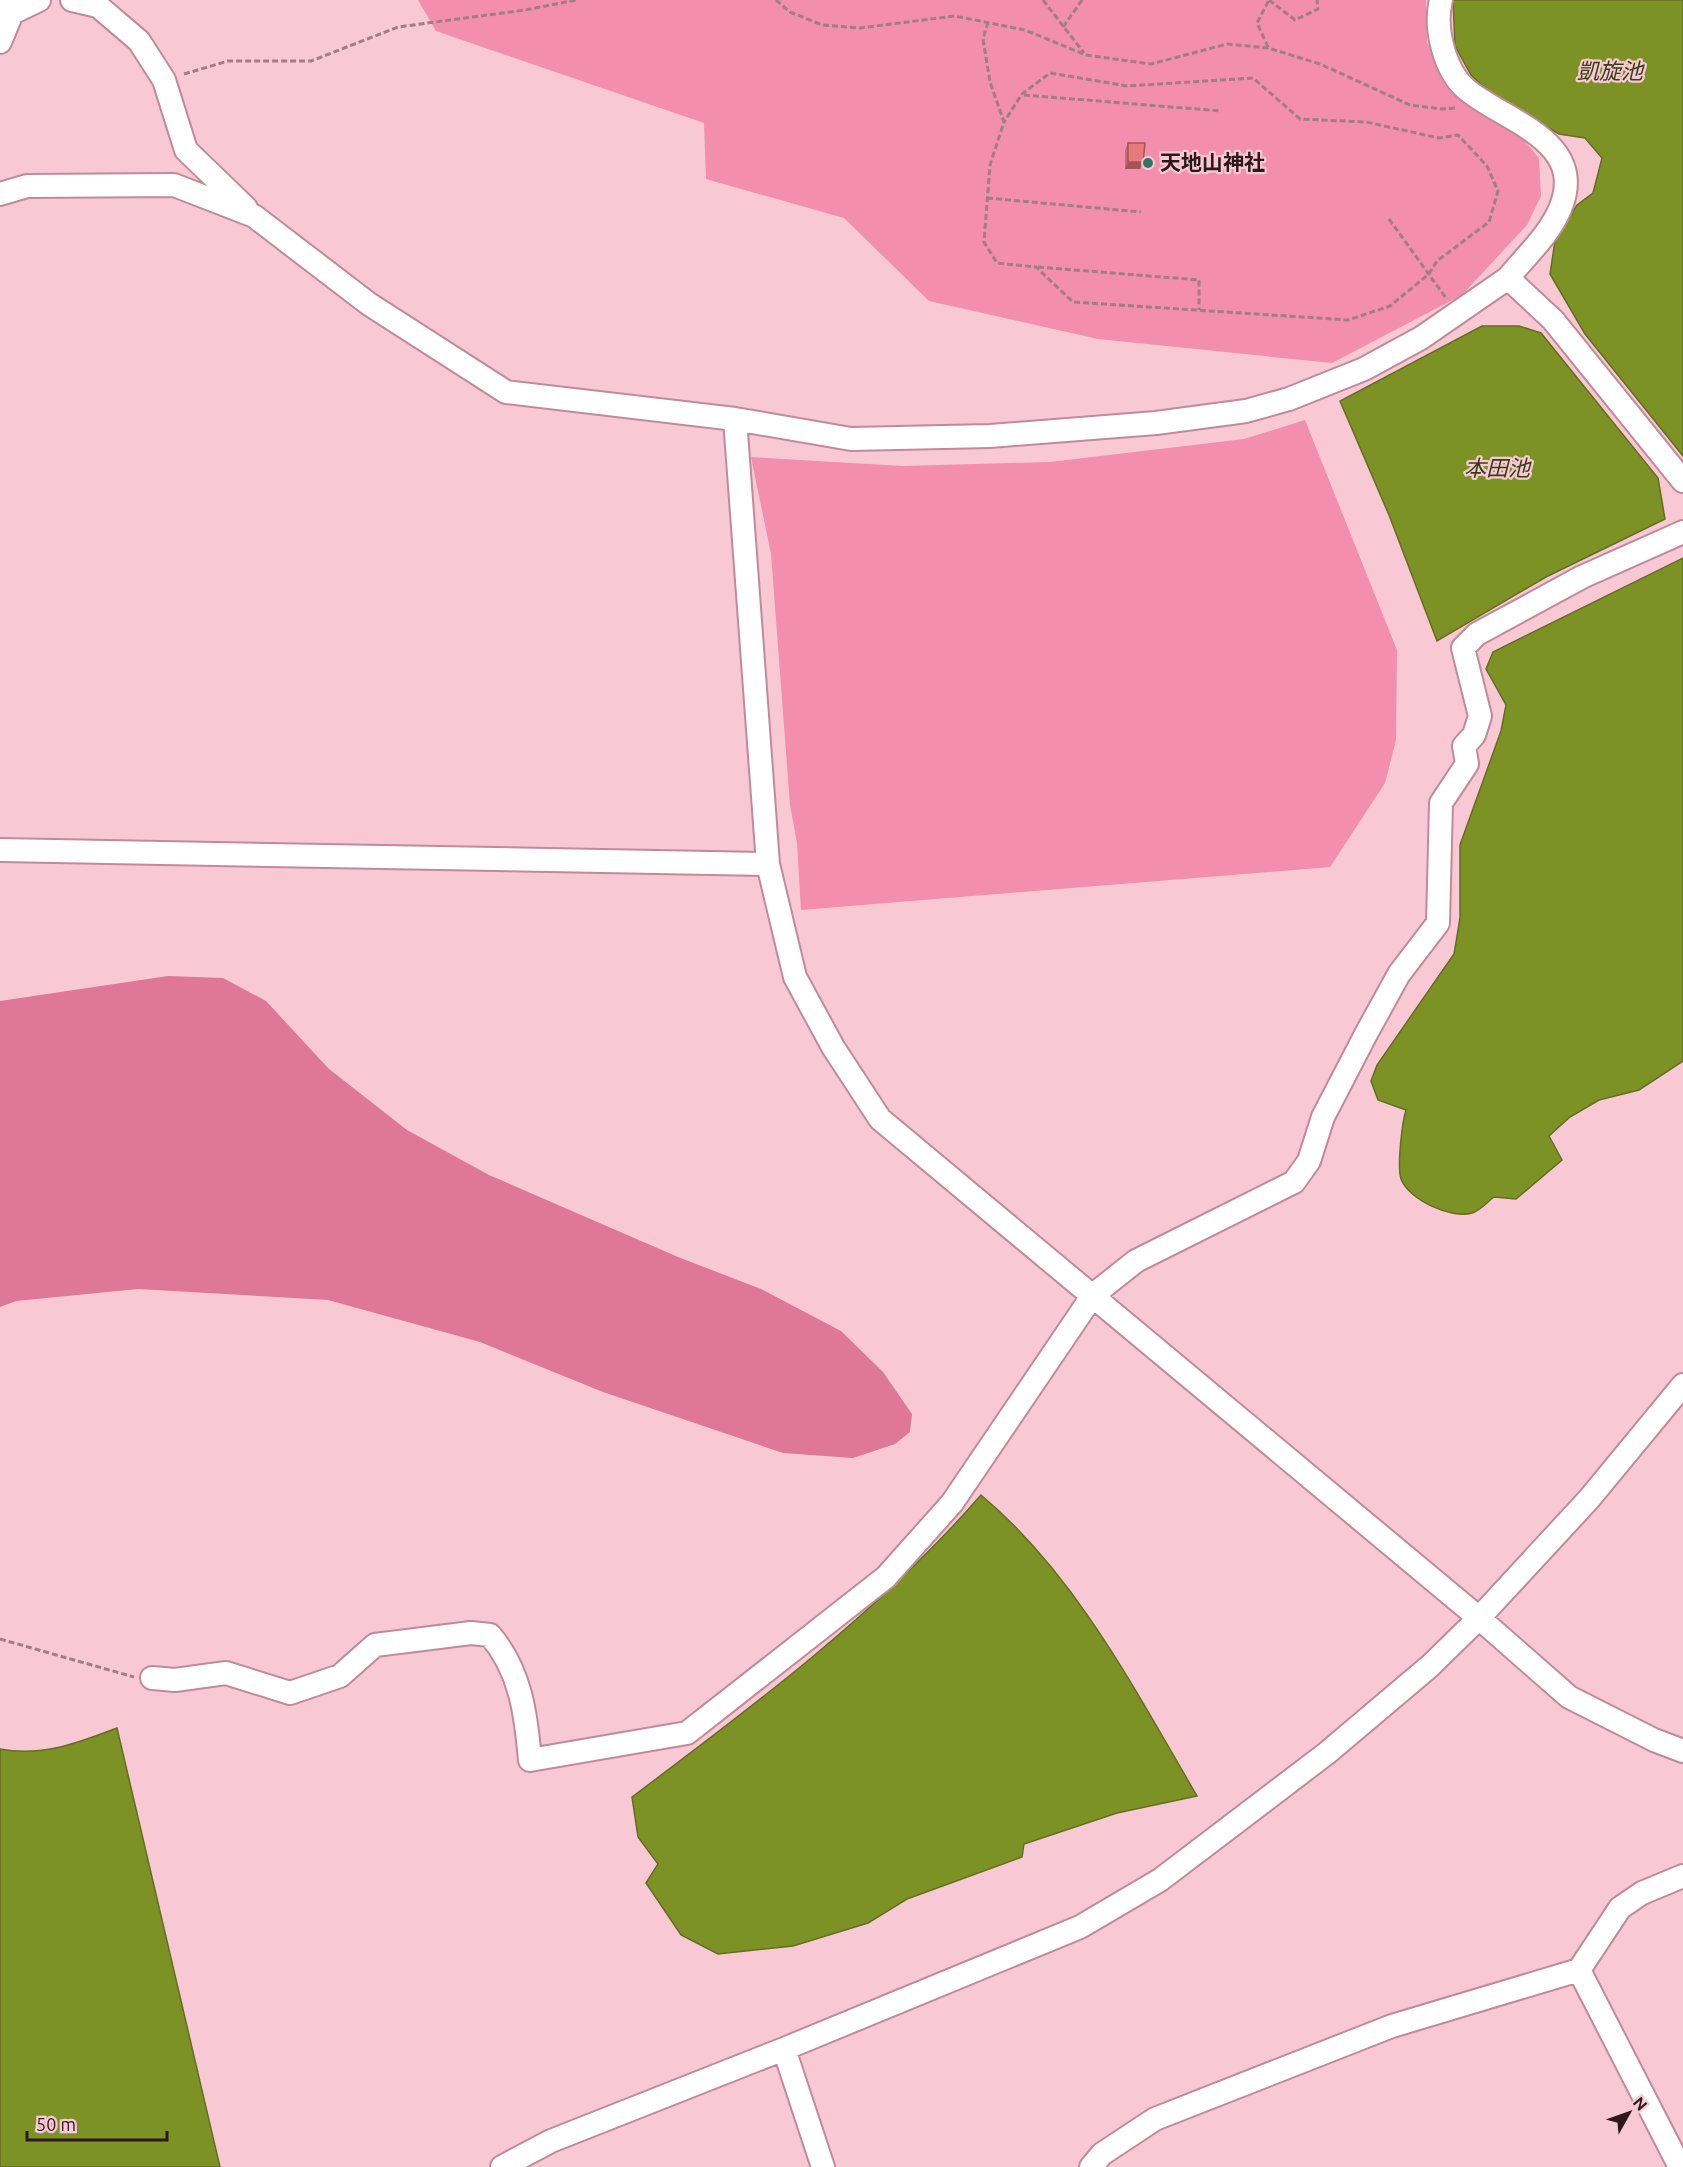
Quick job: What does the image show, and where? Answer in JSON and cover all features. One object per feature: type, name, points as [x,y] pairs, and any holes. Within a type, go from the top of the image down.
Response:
[{"type":"street","points":[[0,42],[7,6],[39,0]]},
{"type":"street","points":[[72,0],[98,6],[139,40],[164,80],[186,150],[254,216],[369,304],[506,392],[735,419],[851,440],[990,436],[1195,419],[1246,411],[1320,388],[1421,338],[1508,278],[1546,232],[1560,208],[1564,170],[1552,149],[1538,133],[1517,119],[1486,105],[1463,87],[1448,64],[1440,36],[1438,10],[1441,0]]},
{"type":"street","points":[[0,194],[27,186],[174,185],[254,216]]},
{"type":"street","points":[[1508,278],[1553,320],[1683,481]]},
{"type":"street","points":[[735,419],[768,864],[795,977],[833,1047],[880,1119],[1479,1618],[1569,1698],[1654,1740],[1683,1751]]},
{"type":"street","points":[[152,1678],[175,1680],[226,1673],[290,1693],[340,1676],[375,1645],[471,1633],[490,1635],[503,1650],[522,1695],[530,1760],[687,1733],[886,1577],[952,1503],[1093,1295],[1136,1261],[1294,1182],[1310,1161],[1323,1117],[1399,974],[1438,922],[1441,803],[1467,765],[1464,746],[1474,735],[1480,716],[1463,648],[1477,634],[1582,577],[1683,532]]},
{"type":"street","points":[[0,850],[768,864]]},
{"type":"street","points":[[502,2167],[551,2141],[784,2049],[1080,1927],[1160,1880],[1360,1727],[1430,1666],[1479,1618],[1589,1499],[1683,1385]]},
{"type":"street","points":[[1091,2167],[1102,2154],[1155,2119],[1392,2026],[1579,1970],[1620,1908],[1642,1893],[1683,1876]]},
{"type":"street","points":[[1579,1970],[1680,2167]]},
{"type":"street","points":[[784,2049],[823,2167]]},
{"type":"path","points":[[164,80],[228,61],[311,61],[398,27],[525,10],[576,0]]},
{"type":"path","points":[[776,0],[790,12],[822,25],[860,28],[955,16],[1025,30],[1086,56],[1151,64],[1227,44],[1268,48],[1320,64],[1410,105],[1442,109],[1486,105]]},
{"type":"path","points":[[1043,0],[1086,56]]},
{"type":"path","points":[[1063,27],[1082,0]]},
{"type":"path","points":[[1268,48],[1257,23],[1269,0],[1295,20],[1318,9],[1317,0]]},
{"type":"path","points":[[988,22],[982,39],[990,82],[1005,122]]},
{"type":"path","points":[[1036,267],[1073,302],[1347,320],[1390,306],[1429,274],[1437,261],[1489,222],[1498,191],[1487,166],[1458,135],[1439,138],[1366,122],[1300,119],[1253,78],[1127,86],[1050,73],[1022,94],[1005,122],[990,165],[984,242],[997,263],[1200,280],[1199,310]]},
{"type":"path","points":[[1022,94],[1221,111]]},
{"type":"path","points":[[987,198],[1141,212]]},
{"type":"path","points":[[1389,219],[1458,314]]},
{"type":"path","points":[[0,1639],[126,1677],[152,1678]]},
{"type":"shaded area","points":[[418,0],[1426,0],[1427,42],[1450,90],[1487,116],[1518,133],[1539,158],[1541,196],[1527,225],[1462,295],[1332,363],[1098,339],[929,301],[844,218],[706,179],[704,123],[436,31]]},
{"type":"shaded area","points":[[1305,420],[1397,650],[1396,740],[1385,783],[1330,867],[801,910],[797,843],[790,805],[771,554],[751,457],[903,466],[1050,462],[1244,439]]},
{"type":"shaded area","points":[[168,976],[223,978],[266,1001],[329,1069],[407,1130],[489,1175],[678,1257],[761,1289],[841,1331],[883,1372],[912,1414],[910,1432],[895,1444],[853,1458],[783,1453],[603,1392],[480,1342],[328,1300],[138,1289],[16,1301],[0,1307],[0,1001]]},
{"type":"water","name":"凱旋池","points":[[1453,0],[1683,0],[1683,456],[1585,334],[1550,274],[1555,241],[1577,205],[1593,193],[1602,158],[1585,138],[1559,134],[1489,92],[1471,75],[1455,46]]},
{"type":"water","name":"本田池","points":[[1482,326],[1519,326],[1541,333],[1658,478],[1665,519],[1546,577],[1437,641],[1389,515],[1340,401]]},
{"type":"water","points":[[1683,558],[1683,1061],[1639,1090],[1599,1100],[1570,1117],[1549,1136],[1562,1160],[1516,1199],[1494,1197],[1472,1213],[1453,1213],[1442,1210],[1421,1201],[1405,1187],[1400,1173],[1400,1144],[1406,1110],[1378,1100],[1371,1081],[1377,1065],[1454,954],[1460,918],[1460,845],[1501,731],[1506,705],[1486,669],[1493,652]]},
{"type":"water","points":[[981,1495],[1015,1527],[1075,1597],[1126,1675],[1197,1796],[1117,1813],[1024,1844],[1022,1857],[907,1899],[868,1923],[793,1946],[718,1954],[681,1935],[646,1883],[658,1864],[638,1837],[632,1797],[770,1692],[859,1617],[942,1538]]},
{"type":"water","points":[[117,1728],[220,2167],[0,2167],[0,1749],[45,1750]]},
{"type":"building","points":[[1128,143],[1145,143],[1143,162],[1128,162]]},
{"type":"place","name":"天地山神社","points":[[1148,163]]}]
